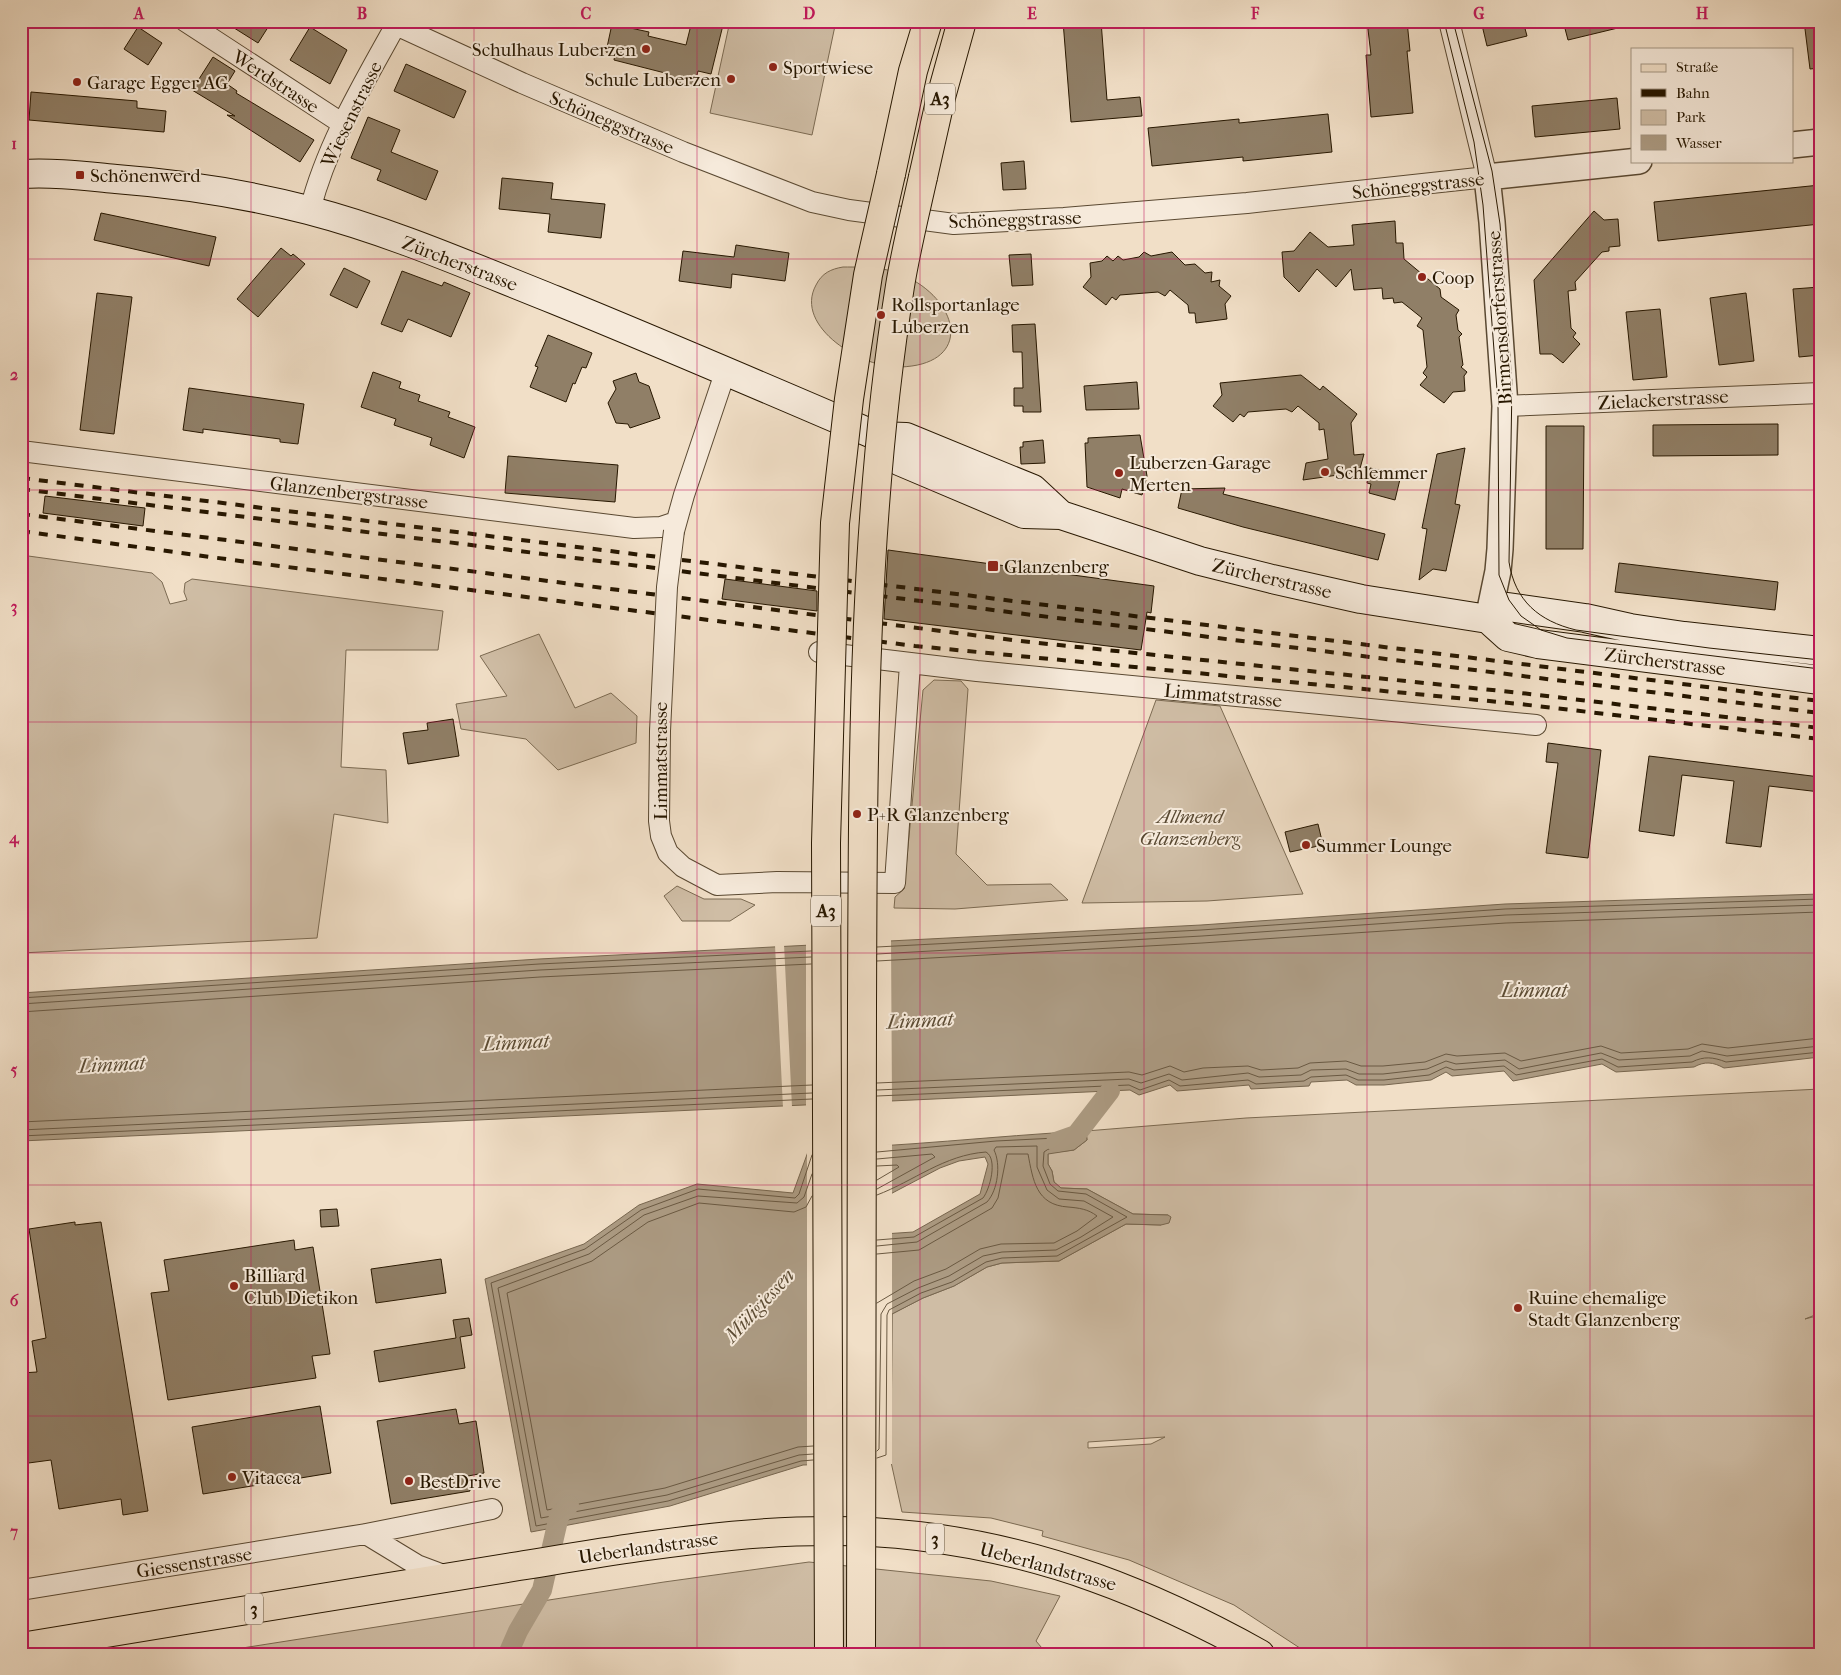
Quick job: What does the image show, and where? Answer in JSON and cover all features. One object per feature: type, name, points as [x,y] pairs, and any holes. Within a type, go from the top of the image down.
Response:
[{"type":"main road","name":"A3","points":[[829,1654],[826,844],[835,524],[849,399],[868,275],[913,71],[928,21]]},
{"type":"main road","name":"A3","points":[[862,1654],[863,862],[866,682],[873,521],[884,403],[900,284],[941,97],[962,21]]},
{"type":"main road","name":"Zürcherstrasse","points":[[21,174],[54,173],[146,181],[234,194],[310,210],[449,257],[726,370],[877,436],[906,437],[1033,489],[1061,515],[1200,561],[1361,599],[1488,619],[1508,637],[1538,644],[1820,680]]},
{"type":"main road","name":"Zürcherstrasse","points":[[1488,619],[1508,607],[1585,618],[1630,628],[1684,636],[1820,651]]},
{"type":"main road","name":"Ueberlandstrasse","points":[[21,1647],[52,1647],[590,1554],[749,1534],[842,1532],[920,1536],[1010,1552],[1086,1574],[1129,1589],[1184,1613],[1260,1654]]},
{"type":"street","name":"Werdstrasse","points":[[185,21],[343,124]]},
{"type":"street","name":"Birmensdorferstrasse","points":[[1449,21],[1487,177],[1505,406],[1500,549],[1498,571],[1488,619]]},
{"type":"street","name":"Wiesenstrasse","points":[[310,210],[316,188],[343,124],[397,23]]},
{"type":"street","name":"Schöneggstrasse","points":[[397,23],[505,76],[683,152],[812,202],[849,210],[954,224],[1056,219],[1217,206],[1631,162]]},
{"type":"street","points":[[1794,145],[1820,142]]},
{"type":"street","name":"Limmatstrasse","points":[[726,370],[675,527],[667,587],[660,731],[659,821],[661,836],[668,853],[683,867],[717,885],[777,882],[895,882],[910,664]]},
{"type":"street","name":"Zielackerstrasse","points":[[1505,406],[1820,393]]},
{"type":"street","name":"Glanzenbergstrasse","points":[[21,451],[634,528],[675,527]]},
{"type":"street","name":"Limmatstrasse","points":[[819,652],[910,664],[1536,725]]},
{"type":"street","name":"Giessenstrasse","points":[[21,1590],[366,1534],[492,1509]]},
{"type":"street","points":[[366,1534],[417,1565],[449,1577]]},
{"type":"green space","name":"Sportwiese","points":[[730,21],[836,21],[812,135],[710,113]]},
{"type":"green space","name":"Rollsportanlage Luberzen","points":[[843,267],[897,272],[930,292],[942,306],[949,320],[951,334],[947,346],[938,357],[922,364],[900,367],[885,366],[868,361],[852,353],[823,330],[814,316],[812,301],[816,285],[821,277],[831,270]]},
{"type":"green space","points":[[21,555],[152,573],[162,582],[170,604],[187,600],[184,592],[185,583],[192,579],[443,611],[438,650],[346,650],[341,767],[386,770],[388,823],[334,814],[317,938],[21,953]]},
{"type":"green space","points":[[539,634],[575,708],[611,693],[637,716],[636,743],[558,770],[526,739],[461,729],[456,704],[507,696],[480,656]]},
{"type":"green space","points":[[934,680],[961,681],[968,689],[956,854],[987,885],[1051,884],[1068,900],[955,909],[894,908],[895,897],[904,889],[923,690]]},
{"type":"green space","name":"Allmend Glanzenberg","points":[[1156,700],[1220,706],[1303,894],[1207,901],[1082,903]]},
{"type":"green space","points":[[677,886],[704,899],[741,899],[755,905],[730,921],[682,921],[664,896]]},
{"type":"green space","points":[[1820,1089],[1820,1313],[1805,1319],[1820,1315],[1820,1654],[1309,1654],[1234,1605],[1129,1560],[1042,1536],[1043,1531],[991,1518],[902,1512],[891,1462],[892,1314],[923,1298],[954,1286],[987,1267],[1002,1263],[1059,1261],[1126,1224],[1161,1225],[1168,1215],[1133,1214],[1087,1189],[1061,1188],[1054,1182],[1052,1171],[1048,1164],[1048,1153],[1074,1150],[1087,1140],[1086,1131],[1246,1118]],"holes":[[[1165,1437],[1151,1444],[1088,1448],[1088,1442]]]},
{"type":"green space","points":[[809,1562],[991,1581],[1060,1596],[1036,1641],[1047,1654],[204,1654],[664,1582]]},
{"type":"water","name":"Limmat","points":[[1820,894],[1820,1057],[1724,1068],[1713,1063],[1705,1063],[1694,1067],[1616,1072],[1602,1064],[1513,1081],[1504,1071],[1452,1076],[1446,1072],[1431,1080],[1384,1085],[1356,1085],[1347,1080],[1311,1082],[1309,1086],[1251,1089],[1249,1085],[1177,1091],[1170,1085],[1139,1095],[1130,1090],[21,1141],[21,993],[539,959],[1201,925],[1505,904]]},
{"type":"water","points":[[1086,1131],[1087,1140],[1074,1150],[1048,1154],[1048,1164],[1052,1171],[1054,1182],[1061,1188],[1087,1189],[1133,1214],[1168,1215],[1171,1217],[1169,1223],[1161,1225],[1126,1224],[1059,1261],[1002,1263],[987,1267],[954,1286],[923,1298],[892,1314],[891,1462],[803,1465],[670,1506],[531,1532],[485,1279],[584,1244],[639,1205],[697,1184],[793,1193],[809,1149],[878,1146]],"holes":[[[985,1157],[988,1164],[980,1194],[913,1232],[854,1236],[854,1203],[879,1200],[940,1168],[959,1161]]]},
{"type":"pier","points":[[891,939],[892,1103],[806,1107],[806,943]]},
{"type":"pier","points":[[784,944],[792,1107],[783,1108],[775,945]]},
{"type":"pier","points":[[892,1144],[892,1197],[880,1203],[856,1205],[856,1234],[892,1231],[892,1464],[807,1468],[807,1148]]},
{"type":"building","points":[[223,21],[272,21],[258,43]]},
{"type":"building","points":[[692,21],[724,21],[711,74],[698,71],[694,87],[663,79],[665,73],[614,60],[615,54],[606,52],[612,24],[649,32],[648,36],[686,45]]},
{"type":"building","points":[[1063,21],[1101,21],[1107,100],[1140,97],[1142,116],[1071,122]]},
{"type":"building","points":[[1367,21],[1407,21],[1410,51],[1407,51],[1413,113],[1371,117],[1366,55],[1371,55]]},
{"type":"building","points":[[1481,21],[1523,21],[1527,36],[1487,46]]},
{"type":"building","points":[[1563,21],[1622,21],[1622,27],[1568,40]]},
{"type":"building","points":[[1804,21],[1820,21],[1820,68],[1810,69]]},
{"type":"building","points":[[138,27],[162,43],[148,65],[124,49]]},
{"type":"building","points":[[310,27],[347,50],[330,84],[290,60]]},
{"type":"building","points":[[213,57],[235,71],[227,84],[237,91],[236,93],[314,140],[300,162],[227,115],[235,116],[192,90]]},
{"type":"building","points":[[406,64],[466,91],[454,118],[394,91]]},
{"type":"building","points":[[31,92],[137,101],[137,108],[166,111],[164,132],[29,120]]},
{"type":"building","points":[[1617,98],[1620,129],[1535,137],[1532,106]]},
{"type":"building","points":[[1328,114],[1332,152],[1243,161],[1243,157],[1152,166],[1148,128],[1239,119],[1239,123]]},
{"type":"building","points":[[368,117],[400,130],[391,152],[438,171],[426,200],[377,180],[381,170],[351,158]]},
{"type":"building","points":[[1024,161],[1026,189],[1003,190],[1001,163]]},
{"type":"building","points":[[502,178],[553,183],[551,199],[605,204],[601,238],[548,232],[550,214],[499,209]]},
{"type":"building","points":[[1820,185],[1820,224],[1658,241],[1654,202]]},
{"type":"building","points":[[1594,211],[1604,220],[1618,219],[1620,246],[1609,247],[1609,251],[1602,252],[1575,282],[1576,290],[1568,291],[1571,328],[1576,333],[1573,337],[1580,344],[1563,363],[1552,354],[1540,354],[1534,280]]},
{"type":"building","points":[[101,213],[216,237],[209,266],[94,240]]},
{"type":"building","points":[[1395,221],[1396,243],[1403,243],[1404,259],[1440,289],[1441,297],[1459,310],[1456,315],[1458,330],[1462,334],[1459,337],[1463,365],[1461,367],[1467,372],[1464,376],[1465,391],[1453,392],[1444,403],[1420,385],[1427,377],[1423,373],[1427,367],[1423,330],[1417,326],[1422,318],[1402,302],[1394,303],[1393,298],[1383,299],[1382,288],[1354,290],[1351,269],[1336,287],[1317,269],[1299,292],[1284,277],[1282,252],[1294,251],[1310,232],[1328,247],[1354,245],[1352,225]]},
{"type":"building","points":[[736,245],[789,253],[785,281],[732,274],[731,288],[679,281],[683,251],[734,257]]},
{"type":"building","points":[[281,248],[291,256],[293,254],[305,264],[258,317],[237,299]]},
{"type":"building","points":[[1144,252],[1151,256],[1172,252],[1185,265],[1195,264],[1205,273],[1212,272],[1211,282],[1220,280],[1219,286],[1231,296],[1225,304],[1227,319],[1196,323],[1195,313],[1189,313],[1188,305],[1170,290],[1165,296],[1158,292],[1120,295],[1116,300],[1112,297],[1106,305],[1083,287],[1091,277],[1090,263],[1102,261],[1107,256],[1113,261],[1118,256],[1123,260],[1139,257]]},
{"type":"building","points":[[1031,254],[1033,285],[1012,286],[1009,255]]},
{"type":"building","points":[[344,268],[370,281],[357,308],[330,295]]},
{"type":"building","points":[[402,271],[442,286],[444,282],[470,293],[451,337],[408,319],[402,332],[381,324]]},
{"type":"building","points":[[1820,287],[1820,355],[1799,357],[1793,289]]},
{"type":"building","points":[[97,293],[132,297],[114,434],[80,430]]},
{"type":"building","points":[[1746,293],[1754,361],[1719,365],[1710,298]]},
{"type":"building","points":[[1660,309],[1667,377],[1633,380],[1626,312]]},
{"type":"building","points":[[1035,324],[1041,412],[1023,412],[1023,406],[1014,406],[1014,388],[1023,388],[1022,352],[1013,352],[1012,325]]},
{"type":"building","points":[[548,335],[592,353],[586,368],[582,367],[575,384],[573,383],[566,402],[530,387],[538,367],[535,366]]},
{"type":"building","points":[[373,372],[401,382],[399,388],[420,395],[418,401],[450,412],[448,417],[475,427],[464,458],[430,445],[432,438],[394,425],[396,419],[361,407]]},
{"type":"building","points":[[636,373],[639,382],[649,386],[660,418],[630,428],[628,424],[616,423],[608,403],[616,389],[613,381]]},
{"type":"building","points":[[1301,375],[1320,390],[1323,386],[1357,414],[1351,423],[1354,455],[1364,454],[1359,472],[1303,480],[1306,463],[1328,459],[1324,429],[1319,430],[1319,423],[1298,406],[1292,412],[1286,409],[1248,412],[1244,417],[1240,414],[1233,422],[1213,406],[1222,395],[1220,383]]},
{"type":"building","points":[[1137,382],[1139,409],[1086,410],[1084,386]]},
{"type":"building","points":[[189,388],[304,404],[298,444],[280,442],[280,439],[203,429],[203,433],[183,430]]},
{"type":"building","points":[[1778,424],[1778,455],[1653,456],[1653,425]]},
{"type":"building","points":[[1546,426],[1584,426],[1583,549],[1546,549]]},
{"type":"building","points":[[1140,435],[1147,476],[1142,495],[1122,489],[1120,498],[1087,487],[1085,443],[1088,443],[1088,438]]},
{"type":"building","points":[[1043,440],[1045,463],[1021,464],[1020,447],[1023,447],[1023,442]]},
{"type":"building","points":[[1465,448],[1455,504],[1460,505],[1446,571],[1433,569],[1419,580],[1427,529],[1422,528],[1437,454]]},
{"type":"building","points":[[508,456],[618,465],[615,502],[505,493]]},
{"type":"building","points":[[1370,468],[1401,475],[1395,500],[1369,493],[1371,484],[1367,483]]},
{"type":"building","points":[[1225,488],[1223,494],[1385,534],[1378,560],[1243,527],[1178,508],[1182,489]]},
{"type":"building","points":[[45,496],[145,508],[143,526],[43,513]]},
{"type":"building","points":[[888,550],[1154,586],[1151,613],[1147,612],[1141,650],[884,619]]},
{"type":"building","points":[[1619,563],[1778,582],[1775,610],[1615,592]]},
{"type":"building","points":[[725,579],[817,591],[817,611],[722,599]]},
{"type":"building","points":[[453,719],[459,756],[408,764],[403,733],[428,730],[427,723]]},
{"type":"building","points":[[1548,743],[1601,750],[1588,858],[1546,853],[1558,763],[1546,762]]},
{"type":"building","points":[[1649,756],[1820,777],[1820,792],[1769,786],[1761,847],[1726,843],[1734,781],[1682,775],[1674,836],[1639,831]]},
{"type":"building","points":[[1318,824],[1323,845],[1290,852],[1285,832]]},
{"type":"building","points":[[337,1209],[339,1226],[321,1227],[320,1210]]},
{"type":"building","points":[[75,1222],[75,1225],[101,1222],[148,1511],[123,1515],[121,1499],[59,1509],[51,1460],[21,1464],[21,1373],[37,1372],[32,1341],[46,1338],[29,1229]]},
{"type":"building","points":[[294,1240],[295,1250],[313,1247],[330,1354],[312,1356],[316,1378],[168,1400],[151,1293],[169,1291],[164,1260]]},
{"type":"building","points":[[441,1259],[446,1293],[376,1303],[371,1269]]},
{"type":"building","points":[[469,1318],[472,1335],[460,1337],[465,1368],[379,1382],[374,1351],[456,1338],[453,1320]]},
{"type":"building","points":[[320,1406],[331,1473],[203,1494],[192,1427]]},
{"type":"building","points":[[456,1409],[459,1424],[476,1421],[484,1473],[468,1476],[470,1491],[391,1504],[377,1421]]},
{"type":"waterway","name":"Müligiessen","points":[[1056,1142],[1076,1135],[1110,1091]]},
{"type":"waterway","name":"Müligiessen","points":[[508,1654],[518,1631],[542,1590],[559,1516],[569,1505]]},
{"type":"tram line","points":[[1444,21],[1474,142],[1483,205],[1498,403],[1499,575],[1509,600],[1521,616],[1541,630],[1567,638],[1820,669]]},
{"type":"tram line","points":[[1453,21],[1492,171],[1500,224],[1512,384],[1509,562],[1517,588],[1523,598],[1540,615],[1576,630],[1709,648],[1820,660]]},
{"type":"railway","points":[[21,478],[1820,701]]},
{"type":"railway","points":[[21,489],[1820,713]]},
{"type":"railway","points":[[21,514],[1020,641],[1521,693],[1820,728]]},
{"type":"railway","points":[[21,531],[240,561],[915,646],[1520,704],[1820,739]]},
{"type":"place","name":"Schulhaus Luberzen","points":[[646,49]]},
{"type":"place","name":"Sportwiese","points":[[773,67]]},
{"type":"place","name":"Schule Luberzen","points":[[731,79]]},
{"type":"place","name":"Garage Egger AG","points":[[77,82]]},
{"type":"place","name":"Schönenwerd","points":[[80,175]]},
{"type":"place","name":"Coop","points":[[1422,277]]},
{"type":"place","name":"Rollsportanlage Luberzen","points":[[881,315]]},
{"type":"place","name":"Schlemmer","points":[[1325,472]]},
{"type":"place","name":"Luberzen-Garage Merten","points":[[1119,473]]},
{"type":"place","name":"Glanzenberg","points":[[993,566]]},
{"type":"place","name":"P+R Glanzenberg","points":[[857,814]]},
{"type":"place","name":"Summer Lounge","points":[[1306,845]]},
{"type":"place","name":"Billiard Club Dietikon","points":[[234,1286]]},
{"type":"place","name":"Ruine ehemalige Stadt Glanzenberg","points":[[1518,1308]]},
{"type":"place","name":"Vitacca","points":[[232,1477]]},
{"type":"place","name":"BestDrive","points":[[409,1481]]}]
